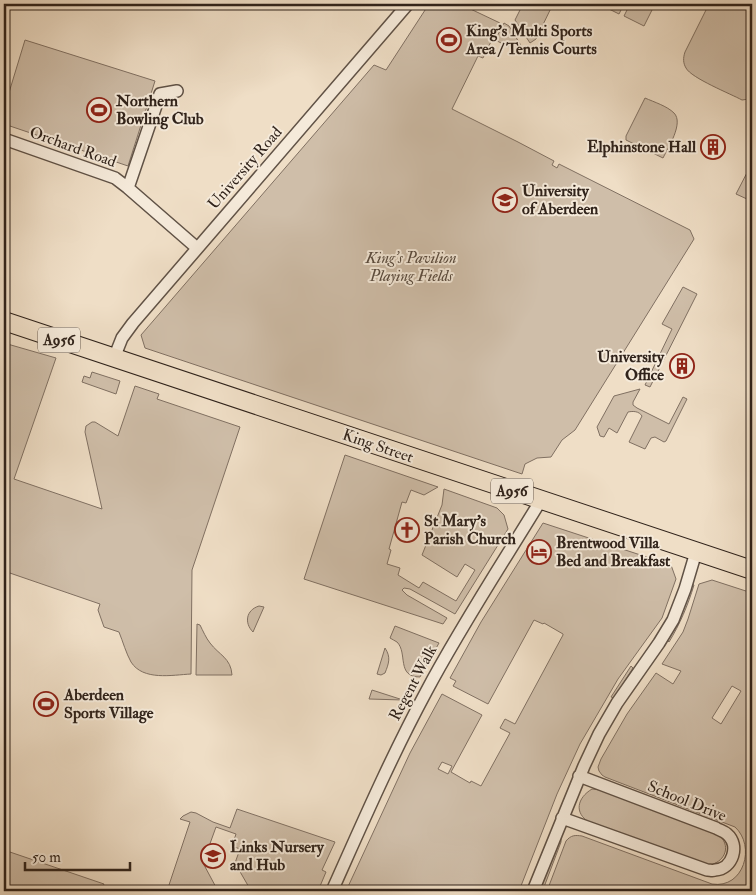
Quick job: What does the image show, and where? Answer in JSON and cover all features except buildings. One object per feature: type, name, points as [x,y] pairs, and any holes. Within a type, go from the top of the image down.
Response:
[{"type":"main road","name":"King Street","points":[[4,321],[752,570]]},
{"type":"street","name":"University Road","points":[[114,358],[121,339],[130,327],[408,4]]},
{"type":"street","points":[[128,188],[160,94],[178,91]]},
{"type":"street","name":"Orchard Road","points":[[4,139],[109,175],[122,182],[197,248]]},
{"type":"street","name":"Regent Walk","points":[[332,891],[389,765],[428,689],[478,602],[541,500]]},
{"type":"street","points":[[533,891],[579,776],[599,734],[617,703],[659,643],[672,620],[685,589],[696,552]]},
{"type":"street","name":"School Drive","points":[[562,818],[707,870],[717,871],[726,866],[733,856],[734,844],[728,834],[579,776]]},
{"type":"green space","name":"King's Pavilion Playing Fields","points":[[429,4],[460,4],[500,23],[483,58],[478,56],[452,109],[554,161],[552,165],[557,168],[559,164],[690,230],[694,239],[575,430],[562,440],[551,457],[537,458],[525,464],[522,474],[145,348],[141,335],[374,65],[386,70]]},
{"type":"green space","points":[[523,4],[553,4],[536,39],[530,43],[515,20]]},
{"type":"green space","points":[[599,4],[624,4],[619,14]]},
{"type":"green space","points":[[630,4],[655,4],[644,26],[624,16]]},
{"type":"green space","points":[[709,4],[752,4],[752,94],[749,99],[742,100],[712,86],[689,72],[685,66],[685,52]]},
{"type":"green space","points":[[504,23],[509,26],[525,52],[524,54],[495,40]]},
{"type":"green space","points":[[25,40],[155,81],[128,166],[4,124],[4,109]]},
{"type":"green space","points":[[645,98],[668,108],[677,117],[674,136],[663,158],[626,140],[626,136]]},
{"type":"green space","points":[[752,163],[752,189],[747,199],[736,194]]},
{"type":"green space","points":[[683,287],[697,294],[650,387],[645,385],[672,329],[662,324]]},
{"type":"green space","points":[[4,343],[56,358],[14,479],[102,509],[85,432],[86,426],[95,422],[118,436],[135,386],[159,394],[157,399],[240,427],[192,570],[191,674],[158,676],[143,672],[131,662],[119,632],[104,627],[98,610],[100,604],[4,571]]},
{"type":"green space","points":[[92,372],[120,381],[116,394],[82,382],[84,376],[90,378]]},
{"type":"green space","points":[[640,389],[633,405],[669,424],[683,397],[687,399],[666,441],[664,442],[655,437],[651,438],[645,449],[629,442],[642,416],[634,412],[628,412],[617,433],[609,428],[604,437],[600,436],[597,427],[614,396]]},
{"type":"green space","points":[[345,455],[438,487],[424,495],[411,490],[406,503],[402,502],[389,549],[391,550],[387,564],[400,568],[398,575],[419,588],[423,582],[456,601],[475,570],[465,564],[457,577],[422,555],[442,505],[444,489],[497,508],[504,515],[508,529],[455,614],[410,589],[404,588],[402,590],[407,595],[447,618],[443,624],[304,579]]},
{"type":"green space","points":[[543,523],[671,565],[676,579],[662,618],[618,679],[580,744],[557,794],[519,891],[346,891],[410,753],[442,694],[482,715],[451,772],[470,783],[471,781],[481,786],[510,733],[500,728],[505,719],[515,724],[563,635],[544,623],[534,620],[488,704],[453,686],[456,681],[450,678],[481,622]],"holes":[[[442,762],[452,766],[448,774],[438,769]]]},
{"type":"green space","points":[[712,580],[752,593],[752,891],[547,891],[566,841],[575,836],[582,836],[712,884],[723,884],[732,880],[739,873],[745,855],[745,845],[735,827],[605,777],[598,767],[627,714],[656,673],[673,684],[681,671],[662,664],[683,632],[699,584]],"holes":[[[732,686],[741,691],[721,724],[712,718]]]},
{"type":"green space","points":[[692,584],[694,585],[686,607],[669,642],[667,640],[676,625]]},
{"type":"green space","points":[[259,606],[264,607],[253,632],[248,625],[248,617],[251,610]]},
{"type":"green space","points":[[197,624],[200,625],[210,643],[227,661],[232,675],[196,675]]},
{"type":"green space","points":[[395,626],[439,643],[420,677],[413,676],[405,669],[400,647],[397,642],[390,638]]},
{"type":"green space","points":[[385,648],[389,657],[385,673],[381,675],[377,674]]},
{"type":"green space","points":[[631,666],[633,668],[614,698],[611,697]]},
{"type":"green space","points":[[372,690],[403,700],[369,699]]},
{"type":"green space","points":[[592,789],[601,790],[719,835],[725,845],[722,858],[709,865],[589,822],[581,814],[579,806],[583,797]]},
{"type":"green space","points":[[237,809],[335,842],[322,870],[326,872],[318,891],[249,891],[250,889],[235,863],[240,849],[232,846],[236,834],[216,827],[203,863],[218,891],[167,891],[190,822],[180,819],[191,812],[230,828]]},
{"type":"green space","points":[[560,837],[561,842],[544,887],[541,886]]},
{"type":"green space","points":[[4,850],[104,884],[101,891],[4,891]]},
{"type":"place","name":"King's Multi Sports Area / Tennis Courts","points":[[449,40]]},
{"type":"place","name":"Northern Bowling Club","points":[[99,110]]},
{"type":"place","name":"Elphinstone Hall","points":[[713,147]]},
{"type":"place","name":"University of Aberdeen","points":[[505,200]]},
{"type":"place","name":"University Office","points":[[682,366]]},
{"type":"place","name":"St Mary's Parish Church","points":[[407,530]]},
{"type":"place","name":"Brentwood Villa Bed and Breakfast","points":[[539,552]]},
{"type":"place","name":"Aberdeen Sports Village","points":[[46,704]]},
{"type":"place","name":"Links Nursery and Hub","points":[[213,856]]}]
